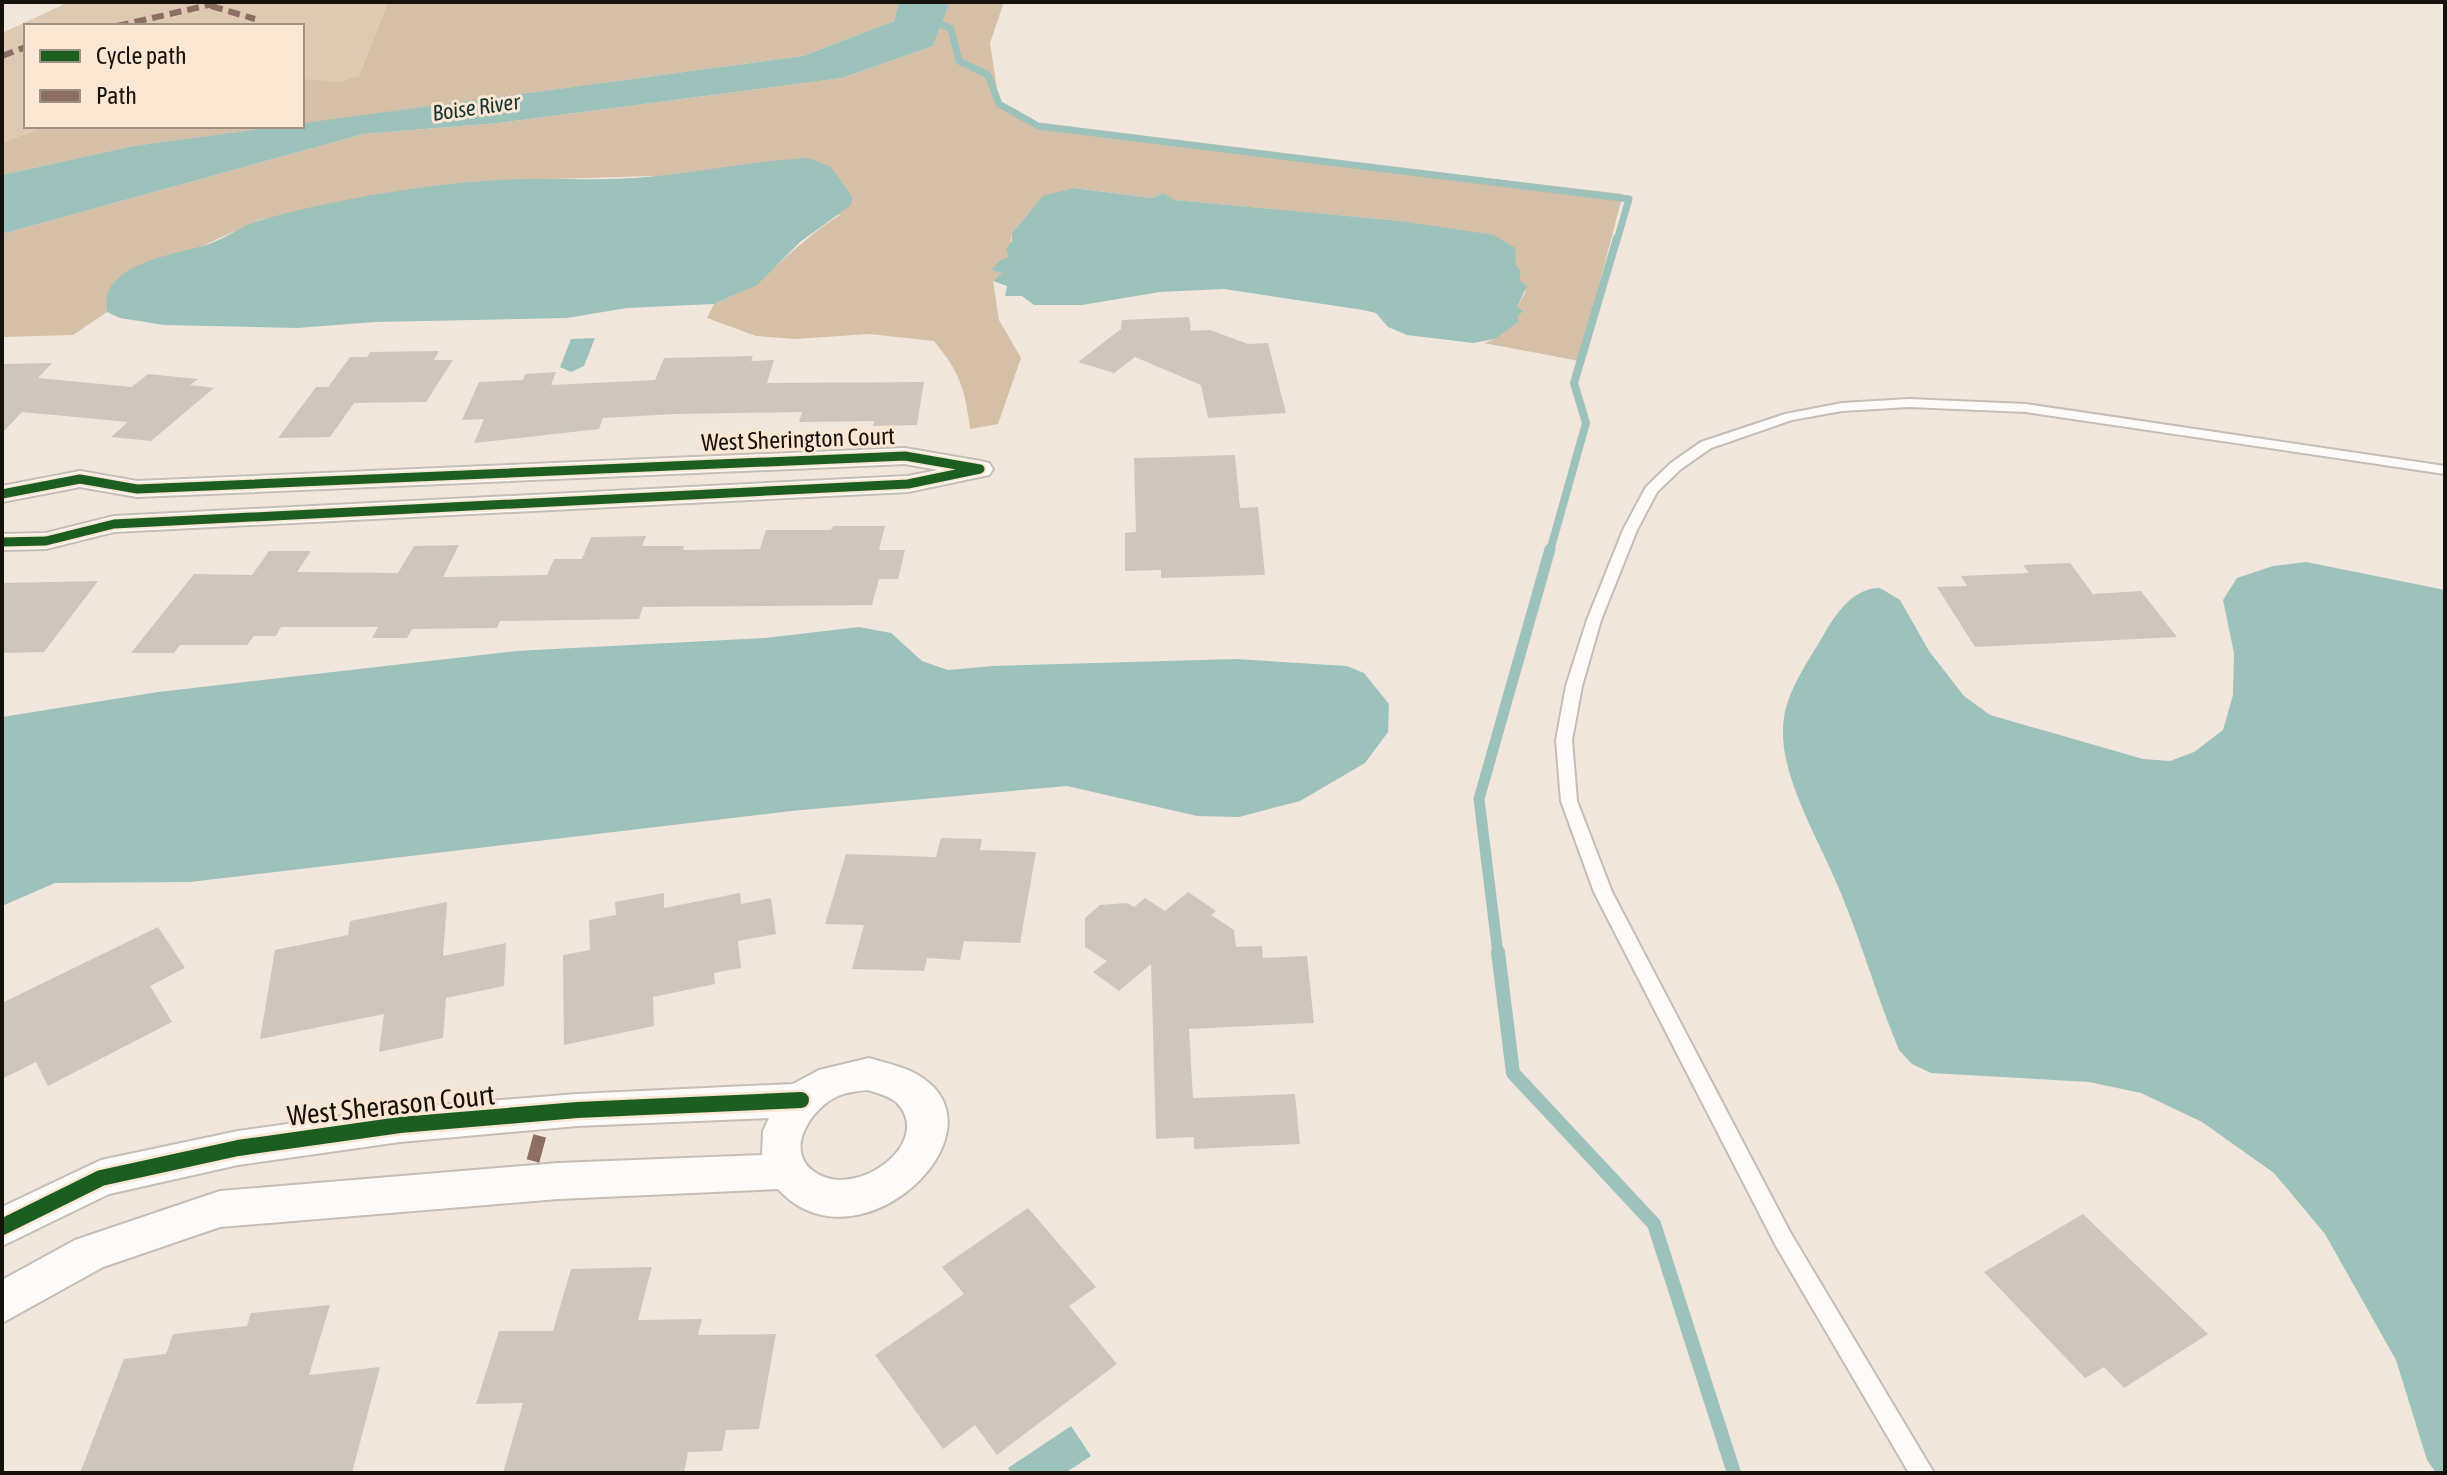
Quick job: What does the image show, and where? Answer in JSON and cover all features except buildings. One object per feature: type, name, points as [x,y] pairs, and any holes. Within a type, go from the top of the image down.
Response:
[{"type":"street","name":"West Sherington Court","points":[[2,542],[31,544],[114,524],[908,484],[980,469],[905,456],[137,489],[96,481],[60,480],[8,497]]},
{"type":"street","name":"West Sherington Court","points":[[61,538],[81,530],[108,511],[113,492],[96,481]]},
{"type":"street","name":"West Sherason Court","points":[[2,1227],[101,1178],[238,1148],[400,1125],[577,1110],[801,1100],[821,1086],[845,1077],[869,1074],[891,1078],[910,1088],[923,1104],[929,1123],[925,1144],[915,1164],[896,1181],[873,1194],[847,1199],[822,1196],[801,1187],[787,1171]]},
{"type":"street","points":[[2,1303],[90,1253],[220,1209],[558,1181],[787,1171],[780,1154],[781,1135],[788,1117],[801,1100]]},
{"type":"lane","points":[[1922,1473],[1783,1239],[1603,892],[1569,801],[1564,740],[1574,686],[1594,620],[1630,530],[1651,490],[1676,466],[1706,445],[1789,417],[1842,407],[1909,403],[2026,408],[2445,470]]},
{"type":"shaded area","points":[[69,2],[388,2],[359,76],[304,93],[304,24],[24,24],[24,128],[190,128],[2,175],[2,33]]},
{"type":"shaded area","points":[[388,2],[899,2],[894,21],[803,56],[304,124],[304,79],[339,82],[359,76]]},
{"type":"shaded area","points":[[950,2],[1004,2],[990,43],[999,103],[1038,126],[1623,194],[1579,361],[1484,343],[1495,339],[1517,317],[1517,307],[1526,291],[1416,226],[1401,221],[1174,200],[1163,193],[1152,198],[1074,188],[1027,215],[1012,233],[1009,257],[992,270],[1003,273],[993,281],[999,320],[1021,358],[998,424],[970,429],[960,382],[934,341],[869,334],[795,339],[756,336],[707,318],[714,304],[749,286],[840,215],[652,176],[480,181],[390,193],[259,220],[198,248],[106,307],[107,312],[73,335],[2,337],[2,234],[363,134],[499,123],[842,78],[933,46]]},
{"type":"shaded area","points":[[43,128],[269,128],[133,146],[2,175],[2,143]]},
{"type":"water","name":"Boise River","points":[[899,2],[950,2],[933,46],[842,78],[499,123],[363,134],[2,234],[2,175],[133,146],[267,128],[304,128],[304,123],[803,56],[894,21]]},
{"type":"water","points":[[808,158],[831,167],[853,198],[850,206],[800,242],[757,285],[714,304],[627,308],[567,318],[375,322],[297,328],[164,325],[120,318],[107,312],[107,296],[125,272],[158,258],[213,242],[254,222],[315,206],[454,184],[501,180],[634,178]]},
{"type":"water","points":[[1074,188],[1152,198],[1163,193],[1175,200],[1401,221],[1494,235],[1515,248],[1516,265],[1521,272],[1519,280],[1527,286],[1517,307],[1523,311],[1517,317],[1519,321],[1495,339],[1473,343],[1407,335],[1388,327],[1376,313],[1363,310],[1224,289],[1160,292],[1082,305],[1034,305],[1022,296],[1005,296],[1007,286],[993,281],[1002,273],[991,270],[999,261],[1009,257],[1006,249],[1012,241],[1012,233],[1043,196]]},
{"type":"water","points":[[595,338],[584,366],[571,372],[560,367],[571,339]]},
{"type":"water","points":[[2306,562],[2445,590],[2445,1473],[2436,1473],[2427,1460],[2396,1360],[2325,1234],[2274,1173],[2202,1122],[2141,1093],[2089,1082],[1931,1073],[1912,1064],[1899,1050],[1842,896],[1793,785],[1783,739],[1790,696],[1828,627],[1854,597],[1880,588],[1900,600],[1929,651],[1964,696],[1990,715],[2143,759],[2170,761],[2194,752],[2223,730],[2233,695],[2234,653],[2223,600],[2237,578],[2273,566]]},
{"type":"water","points":[[859,627],[891,633],[922,661],[948,670],[1236,659],[1347,666],[1364,673],[1389,704],[1388,732],[1365,763],[1300,801],[1239,817],[1197,816],[1067,786],[791,811],[190,882],[55,883],[2,906],[2,717],[158,692],[516,651],[765,638]]},
{"type":"water","points":[[1071,1426],[1091,1456],[1065,1473],[1011,1473],[1008,1468]]},
{"type":"waterway","points":[[931,19],[951,29],[959,61],[988,75],[999,104],[1038,126],[1629,199],[1617,240]]},
{"type":"waterway","points":[[1550,551],[1586,423],[1574,383],[1617,238]]},
{"type":"waterway","points":[[1498,954],[1479,799],[1550,549]]},
{"type":"waterway","points":[[1498,952],[1513,1073],[1654,1224],[1734,1473]]},
{"type":"marked path","points":[[126,24],[222,2]]},
{"type":"marked path","points":[[211,6],[255,19]]},
{"type":"marked path","points":[[2,56],[24,48]]},
{"type":"marked path","points":[[533,1161],[541,1131]]},
{"type":"cycle path","points":[[2,494],[80,479],[137,489],[905,456],[980,469],[908,484],[114,524],[46,541],[2,542]]},
{"type":"cycle path","points":[[2,1227],[101,1178],[238,1148],[400,1125],[577,1110],[801,1100]]}]
